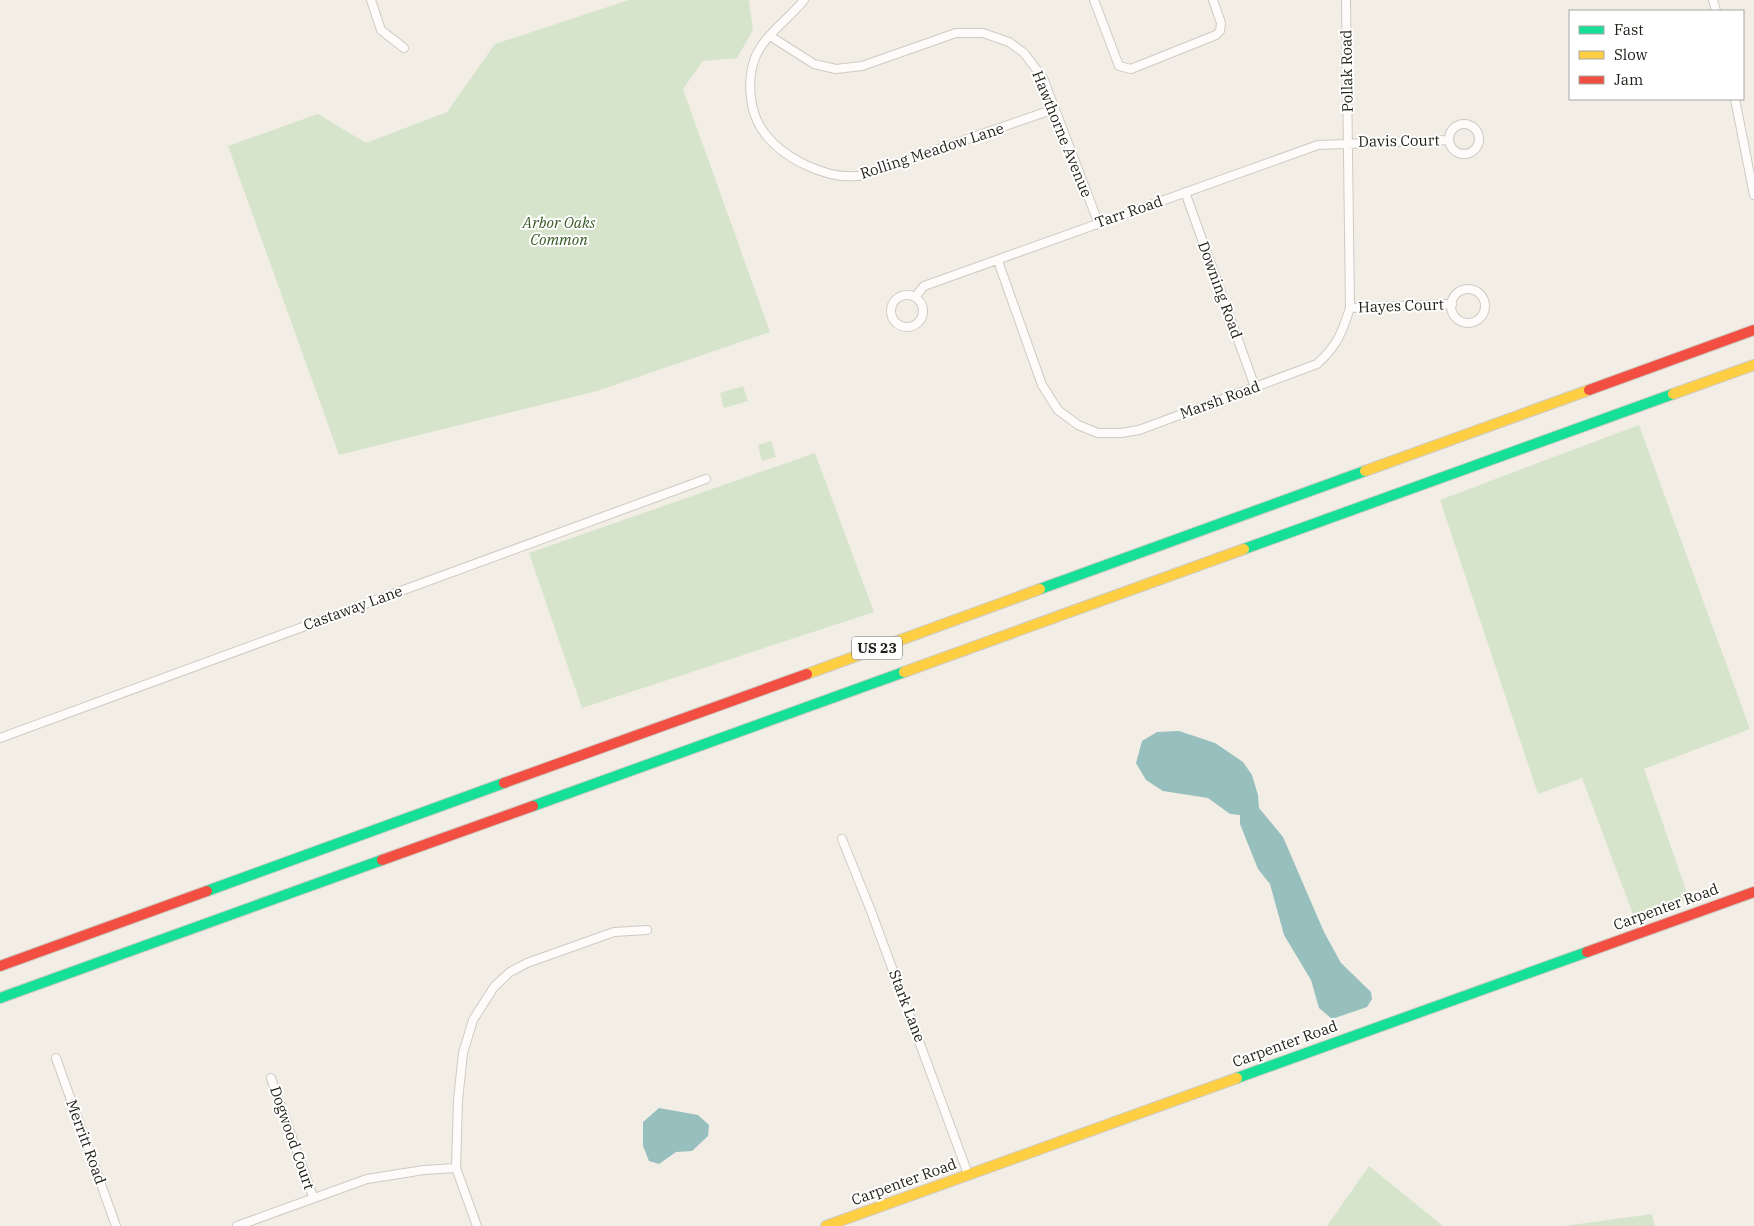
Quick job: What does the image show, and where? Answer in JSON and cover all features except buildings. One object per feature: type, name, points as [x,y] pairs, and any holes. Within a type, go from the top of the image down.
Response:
[{"type":"main road","name":"US 23","points":[[0,966],[1754,330]]},
{"type":"main road","name":"US 23","points":[[0,998],[1754,365]]},
{"type":"main road","name":"Carpenter Road","points":[[826,1226],[1754,892]]},
{"type":"street","points":[[371,0],[381,30],[404,48]]},
{"type":"street","name":"Rolling Meadow Lane","points":[[804,0],[770,36],[755,56],[751,71],[750,88],[756,118],[772,141],[804,163],[840,176],[864,175],[1054,110]]},
{"type":"street","points":[[1094,0],[1119,66],[1131,69],[1204,40],[1220,31],[1221,23],[1213,0]]},
{"type":"street","name":"Pollak Road","points":[[1346,0],[1348,142]]},
{"type":"street","name":"Hawthorne Avenue","points":[[770,36],[814,64],[836,69],[862,66],[956,33],[983,33],[1009,42],[1024,53],[1043,78],[1098,222]]},
{"type":"street","points":[[1735,100],[1754,195]]},
{"type":"street","name":"Davis Court","points":[[1464,124],[1477,131],[1479,141],[1475,150],[1462,154],[1453,149],[1449,140],[1455,127],[1464,124]]},
{"type":"street","name":"Davis Court","points":[[1348,142],[1449,140]]},
{"type":"street","name":"Tarr Road","points":[[915,297],[924,286],[998,261],[1098,222],[1305,149],[1318,145],[1348,142]]},
{"type":"street","name":"Marsh Road","points":[[998,261],[1042,384],[1058,410],[1078,425],[1098,433],[1121,433],[1139,430],[1317,364],[1328,354],[1341,336],[1350,308],[1348,142]]},
{"type":"street","name":"Downing Road","points":[[1185,192],[1255,387]]},
{"type":"street","name":"Hayes Court","points":[[1472,290],[1481,296],[1484,311],[1482,316],[1473,322],[1462,322],[1454,315],[1452,304],[1453,298],[1461,291],[1472,290]]},
{"type":"street","points":[[905,294],[915,297],[923,310],[920,320],[907,327],[897,324],[891,314],[892,304],[905,294]]},
{"type":"street","name":"Hayes Court","points":[[1350,308],[1452,304]]},
{"type":"street","name":"Castaway Lane","points":[[0,738],[706,479]]},
{"type":"street","name":"Stark Lane","points":[[842,839],[871,911],[968,1174]]},
{"type":"street","points":[[477,1226],[456,1168],[458,1100],[463,1052],[474,1020],[494,987],[510,972],[527,963],[614,932],[647,930]]},
{"type":"street","name":"Merritt Road","points":[[56,1058],[116,1226]]},
{"type":"street","name":"Dogwood Court","points":[[271,1078],[313,1198]]},
{"type":"street","points":[[237,1226],[366,1179],[424,1170],[456,1168]]},
{"type":"green space","name":"Arbor Oaks Common","points":[[629,0],[749,0],[753,30],[737,58],[703,61],[683,89],[770,332],[597,391],[339,455],[228,146],[318,114],[366,143],[447,112],[495,44]]},
{"type":"green space","points":[[743,386],[748,401],[724,408],[720,393]]},
{"type":"green space","points":[[1639,425],[1750,729],[1644,769],[1689,899],[1635,920],[1582,778],[1538,794],[1440,500]]},
{"type":"green space","points":[[771,441],[776,457],[762,461],[758,445]]},
{"type":"green space","points":[[815,453],[874,612],[582,708],[529,553]]},
{"type":"green space","points":[[1369,1166],[1443,1226],[1327,1226]]},
{"type":"green space","points":[[1652,1214],[1655,1226],[1564,1226]]},
{"type":"water","points":[[1179,731],[1215,743],[1243,762],[1252,775],[1258,795],[1259,808],[1283,837],[1324,932],[1341,963],[1371,992],[1372,999],[1367,1007],[1332,1019],[1319,1008],[1311,980],[1284,935],[1270,884],[1258,869],[1240,824],[1240,815],[1230,814],[1208,798],[1163,791],[1146,780],[1136,763],[1142,741],[1157,732]]},
{"type":"water","points":[[659,1108],[698,1115],[709,1125],[708,1136],[692,1151],[676,1152],[659,1164],[649,1161],[643,1146],[643,1122]]},
{"type":"traffic: fast","points":[[1244,549],[1673,394]]},
{"type":"traffic: fast","points":[[1040,589],[1365,471]]},
{"type":"traffic: fast","points":[[533,806],[904,672]]},
{"type":"traffic: fast","points":[[207,891],[504,783]]},
{"type":"traffic: fast","points":[[0,998],[382,860]]},
{"type":"traffic: fast","points":[[1237,1078],[1587,952]]},
{"type":"traffic: slow","points":[[1673,394],[1754,365]]},
{"type":"traffic: slow","points":[[1365,471],[1589,390]]},
{"type":"traffic: slow","points":[[904,672],[1244,549]]},
{"type":"traffic: slow","points":[[807,674],[1040,589]]},
{"type":"traffic: slow","points":[[826,1226],[1237,1078]]},
{"type":"traffic: jam","points":[[1589,390],[1754,330]]},
{"type":"traffic: jam","points":[[504,783],[807,674]]},
{"type":"traffic: jam","points":[[382,860],[533,806]]},
{"type":"traffic: jam","points":[[0,966],[207,891]]},
{"type":"traffic: jam","points":[[1587,952],[1754,892]]}]
